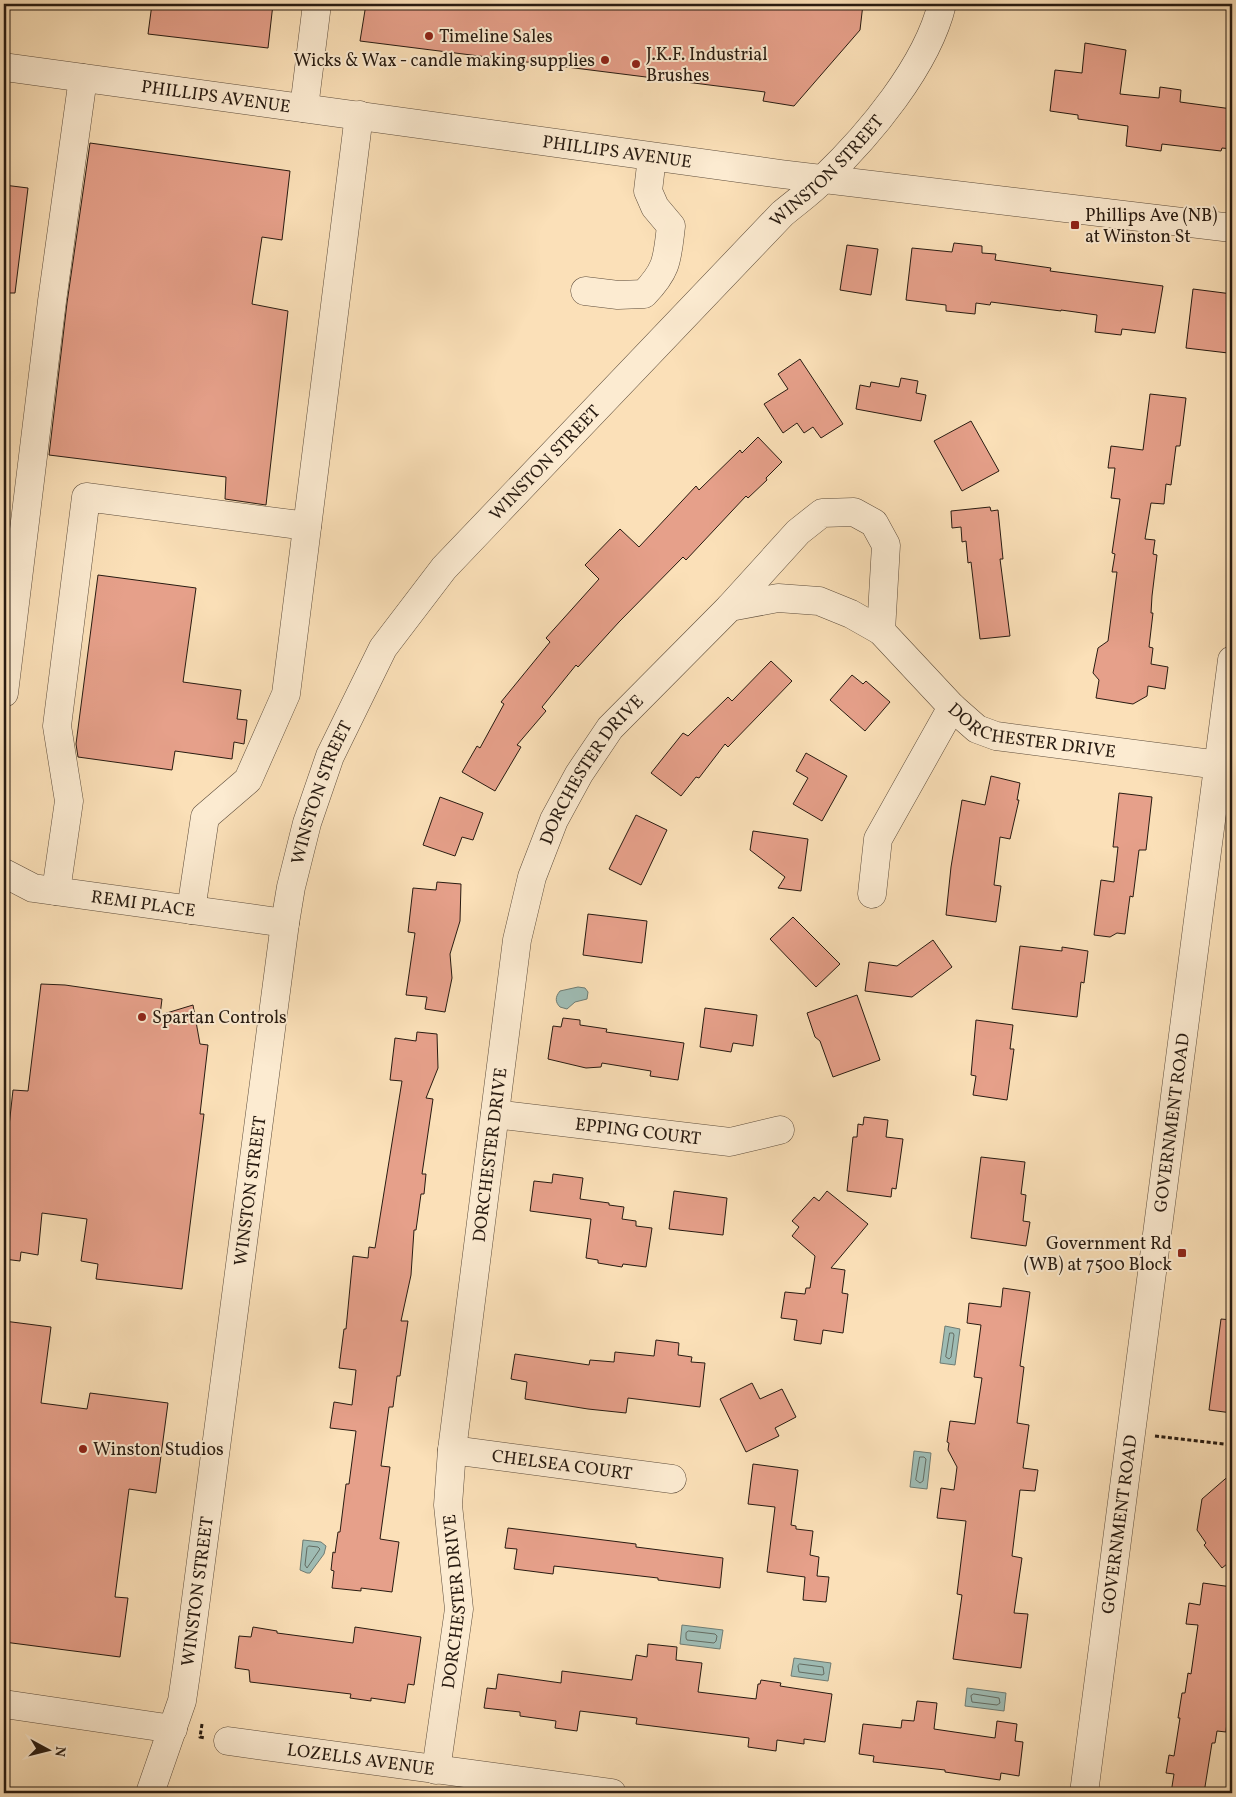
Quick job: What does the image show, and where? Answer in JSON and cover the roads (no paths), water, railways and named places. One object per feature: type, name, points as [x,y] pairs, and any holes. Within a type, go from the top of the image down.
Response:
[{"type":"street","points":[[304,108],[318,4]]},
{"type":"street","name":"WINSTON STREET","points":[[150,1793],[182,1701],[291,887],[307,823],[330,756],[383,648],[444,568],[782,214],[823,180],[881,118],[919,61],[940,13],[942,4]]},
{"type":"street","name":"PHILLIPS AVENUE","points":[[4,67],[360,115],[652,158],[1232,228]]},
{"type":"street","points":[[4,693],[52,302],[84,78]]},
{"type":"street","points":[[191,910],[205,817],[248,780],[286,694],[360,115]]},
{"type":"street","points":[[585,291],[618,295],[644,294],[658,280],[667,259],[671,226],[655,207],[648,191],[652,158]]},
{"type":"street","points":[[56,892],[69,801],[57,726],[86,497],[307,526]]},
{"type":"street","name":"DORCHESTER DRIVE","points":[[436,1770],[459,1608],[448,1505],[452,1450],[517,940],[532,877],[554,820],[579,774],[610,728],[730,607],[798,532],[822,513],[854,512],[874,523],[886,545],[881,631]]},
{"type":"street","name":"DORCHESTER DRIVE","points":[[730,607],[778,598],[819,601],[851,614],[881,631],[952,707],[977,729],[996,736],[1219,765]]},
{"type":"street","name":"GOVERNMENT ROAD","points":[[1084,1793],[1232,660]]},
{"type":"street","points":[[872,894],[878,839],[952,707]]},
{"type":"street","name":"REMI PLACE","points":[[4,873],[33,888],[285,923]]},
{"type":"street","name":"EPPING COURT","points":[[496,1114],[730,1142],[780,1130]]},
{"type":"street","name":"CHELSEA COURT","points":[[452,1450],[672,1479]]},
{"type":"street","points":[[4,1704],[173,1729]]},
{"type":"street","name":"LOZELLS AVENUE","points":[[228,1741],[576,1791],[612,1793]]},
{"type":"water","points":[[578,987],[585,988],[588,992],[587,999],[575,1002],[567,1009],[560,1007],[556,999],[560,991]]},
{"type":"water","points":[[945,1326],[960,1329],[955,1365],[940,1363]]},
{"type":"water","points":[[914,1451],[931,1453],[927,1489],[910,1487]]},
{"type":"water","points":[[303,1540],[321,1542],[326,1546],[324,1554],[310,1573],[300,1570]]},
{"type":"water","points":[[682,1625],[723,1630],[720,1649],[680,1644]]},
{"type":"water","points":[[794,1658],[831,1663],[828,1681],[791,1676]]},
{"type":"water","points":[[967,1688],[1006,1693],[1004,1711],[965,1706]]},
{"type":"place","name":"Timeline Sales","points":[[429,36]]},
{"type":"place","name":"Wicks & Wax - candle making supplies","points":[[605,60]]},
{"type":"place","name":"J.K.F. Industrial Brushes","points":[[636,64]]},
{"type":"place","name":"Phillips Ave (NB) at Winston St","points":[[1075,225]]},
{"type":"place","name":"Spartan Controls","points":[[142,1017]]},
{"type":"place","name":"Government Rd (WB) at 7500 Block","points":[[1182,1253]]},
{"type":"place","name":"Winston Studios","points":[[83,1449]]}]
